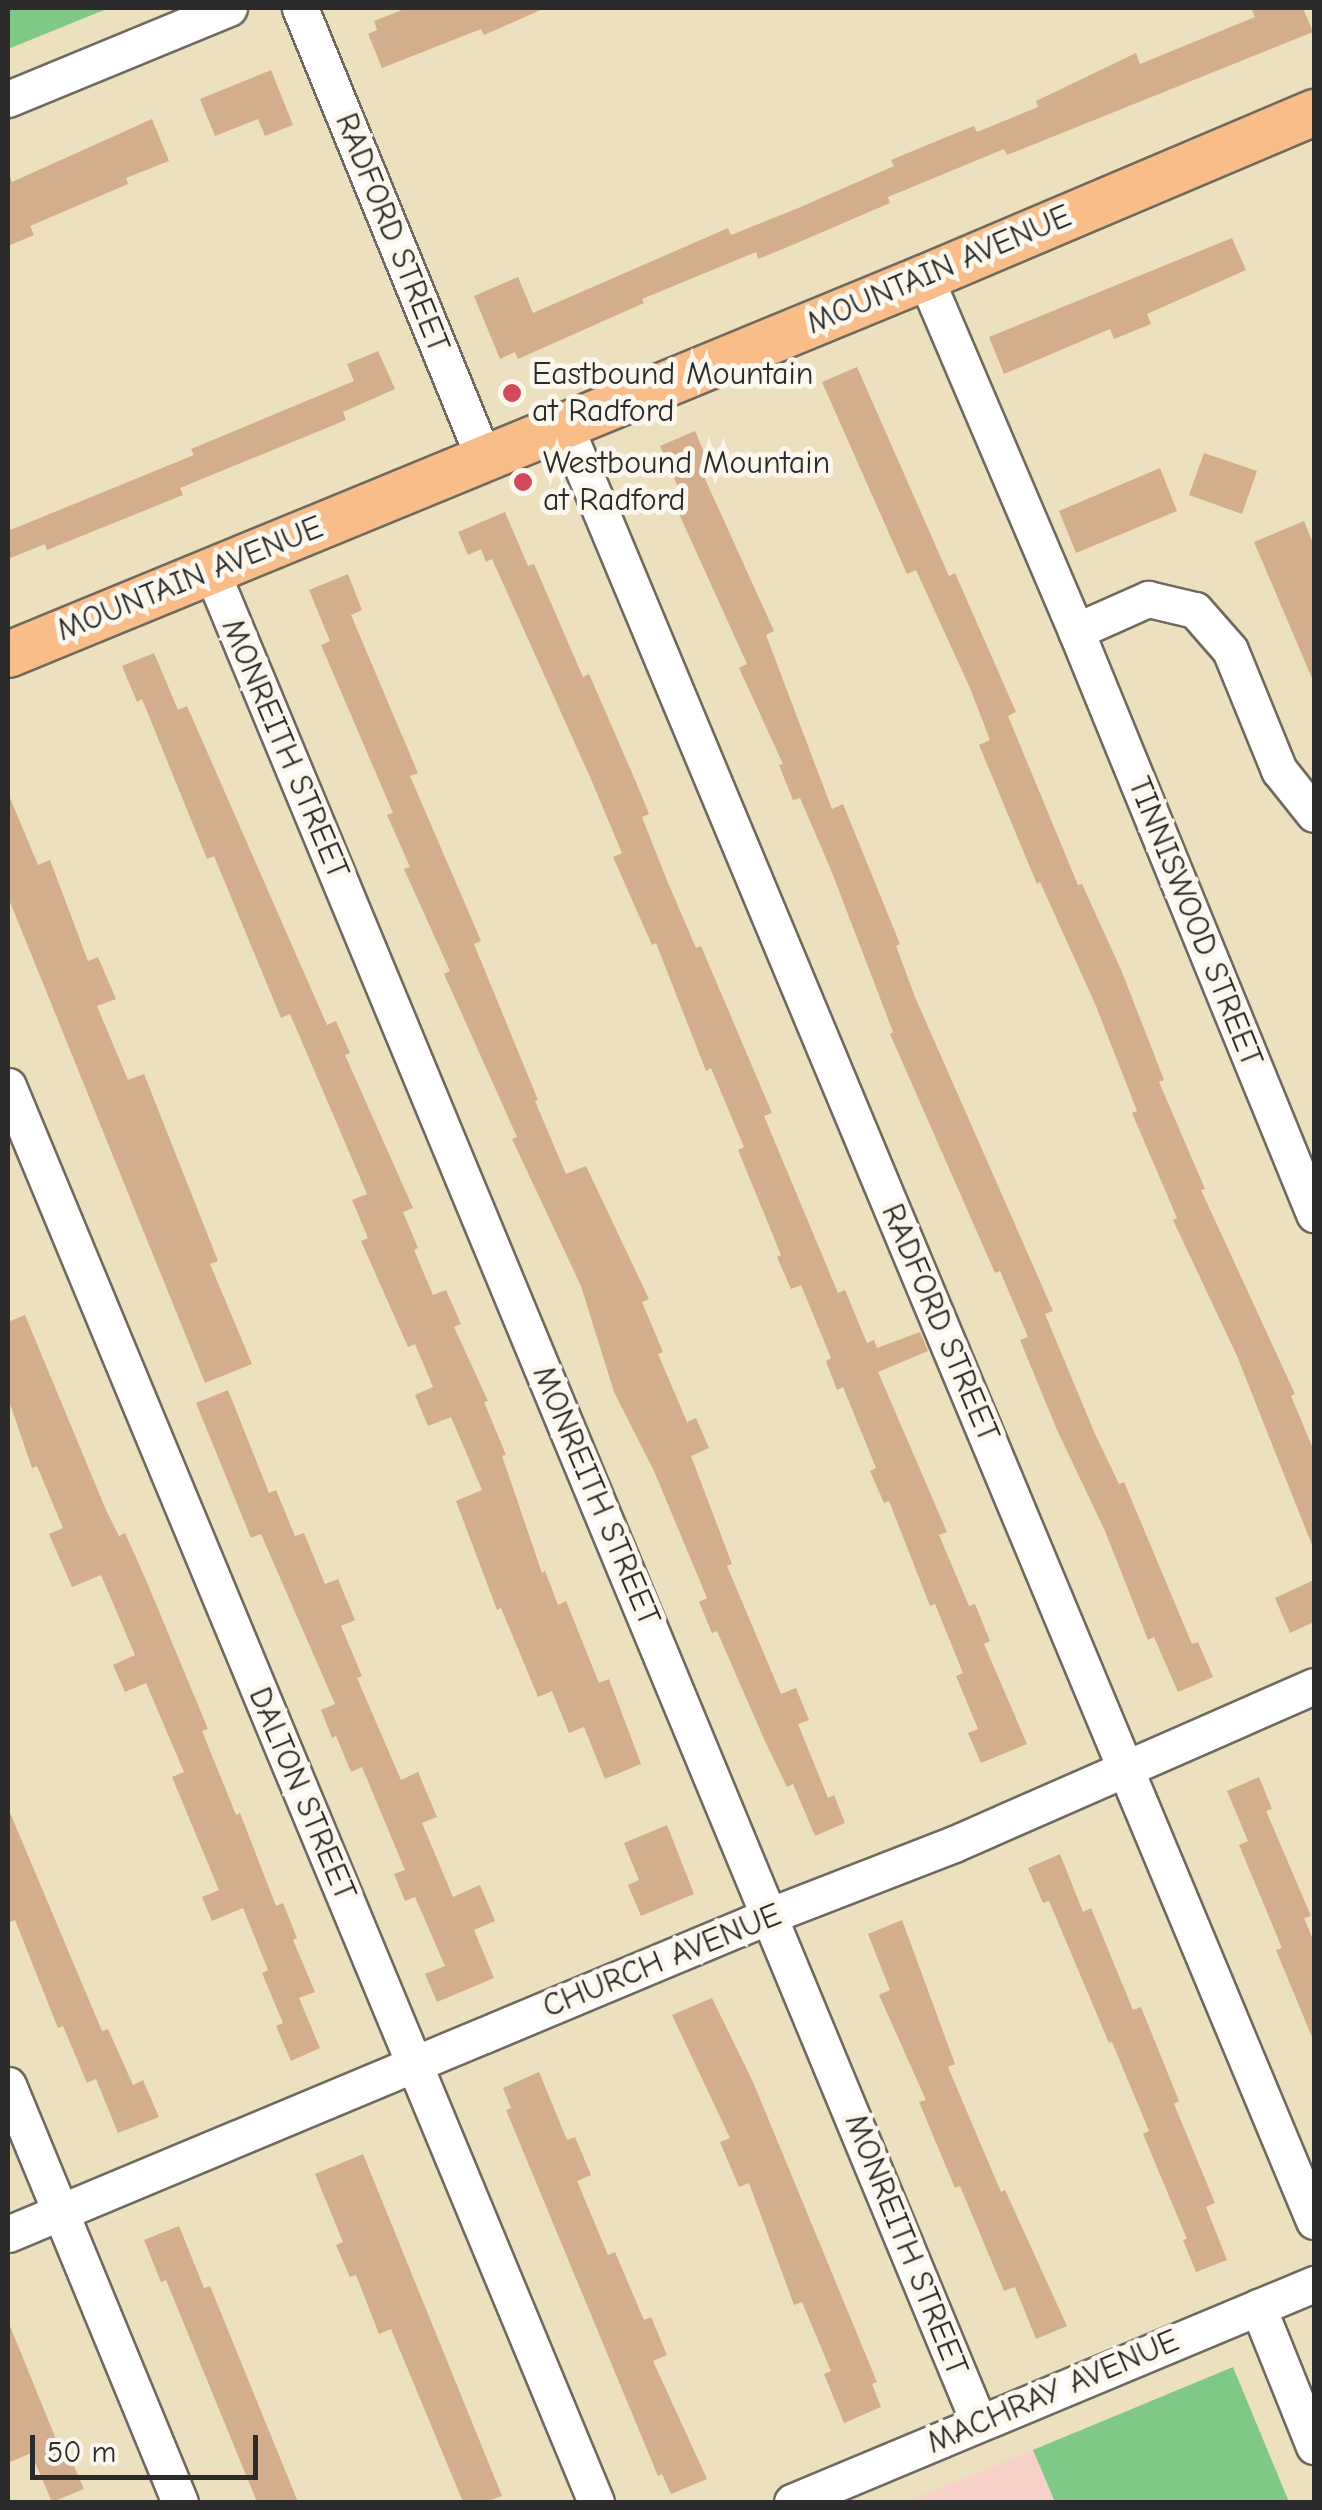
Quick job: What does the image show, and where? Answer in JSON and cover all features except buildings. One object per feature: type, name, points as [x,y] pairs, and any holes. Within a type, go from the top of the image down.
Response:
[{"type":"main road","name":"MOUNTAIN AVENUE","points":[[8,654],[925,278],[1314,112]]},
{"type":"street","points":[[8,99],[229,8]]},
{"type":"street","name":"RADFORD STREET","points":[[300,8],[484,458]]},
{"type":"street","name":"TINNISWOOD STREET","points":[[925,278],[1076,631],[1314,1214]]},
{"type":"street","name":"RADFORD STREET","points":[[565,426],[1314,2221]]},
{"type":"street","name":"MONREITH STREET","points":[[211,570],[980,2423]]},
{"type":"street","points":[[1076,631],[1148,599],[1195,610],[1230,650],[1280,770],[1314,814]]},
{"type":"street","name":"DALTON STREET","points":[[8,1086],[596,2502]]},
{"type":"street","name":"CHURCH AVENUE","points":[[8,2234],[770,1915],[954,1844],[1314,1686]]},
{"type":"street","points":[[8,2086],[180,2502]]},
{"type":"street","name":"MACHRAY AVENUE","points":[[792,2502],[1314,2284]]},
{"type":"street","points":[[1258,2307],[1314,2446]]},
{"type":"shaded area","points":[[1033,2450],[1055,2502],[907,2502]]},
{"type":"green space","points":[[8,8],[109,8],[8,49]]},
{"type":"green space","points":[[1233,2367],[1289,2502],[1055,2502],[1033,2450]]},
{"type":"place","name":"Eastbound Mountain at Radford","points":[[512,393]]},
{"type":"place","name":"Westbound Mountain at Radford","points":[[523,482]]}]
